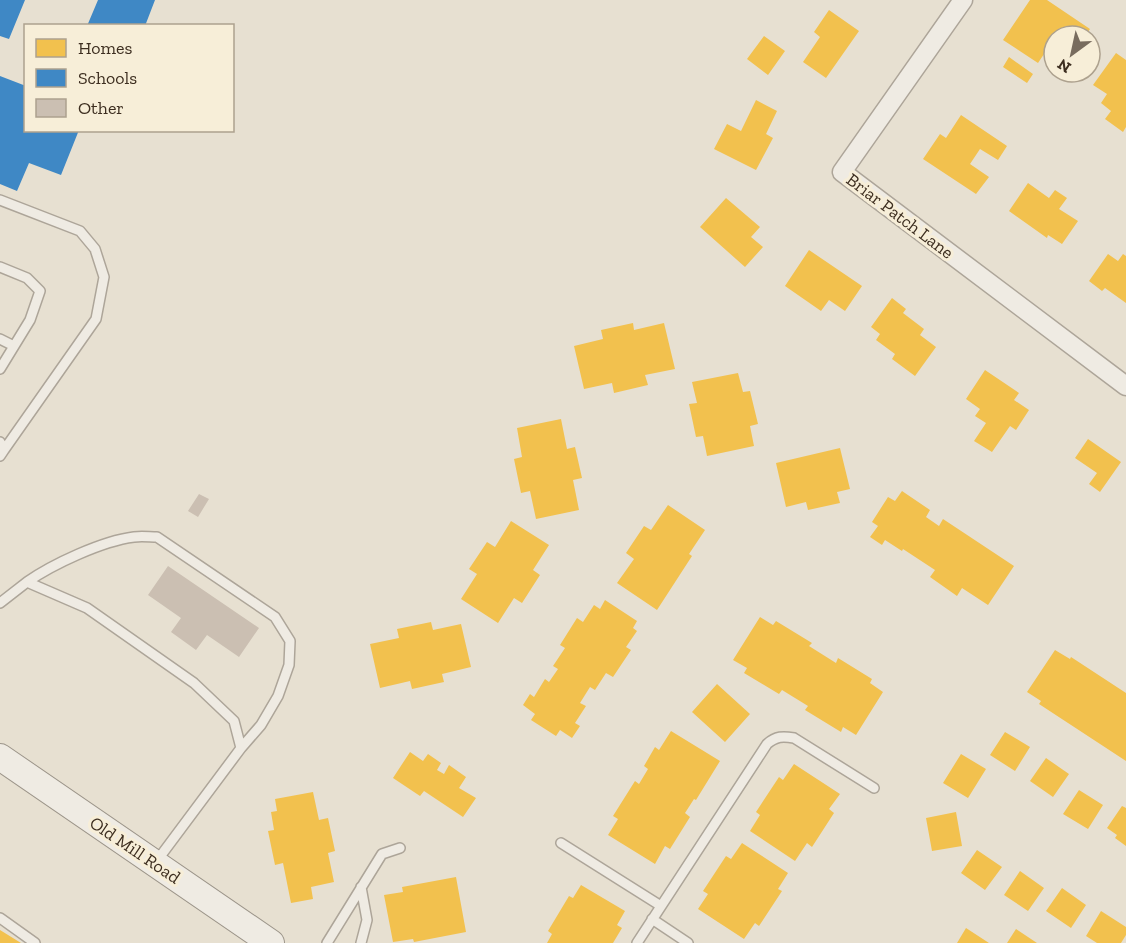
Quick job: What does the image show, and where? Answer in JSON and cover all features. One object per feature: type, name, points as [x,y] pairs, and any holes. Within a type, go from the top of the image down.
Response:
[{"type":"street","name":"Briar Patch Lane","points":[[963,0],[842,172],[1126,386]]},
{"type":"street","name":"Old Mill Road","points":[[0,757],[271,943]]},
{"type":"lane","points":[[0,200],[80,231],[95,249],[104,277],[96,319],[1,449]]},
{"type":"lane","points":[[0,267],[27,278],[40,291],[30,320],[0,369]]},
{"type":"lane","points":[[0,339],[14,346]]},
{"type":"lane","points":[[0,603],[44,571],[102,545],[134,537],[157,537],[275,617],[290,641],[289,665],[278,696],[261,724],[155,864]]},
{"type":"lane","points":[[27,582],[87,608],[194,683],[234,721],[241,748]]},
{"type":"lane","points":[[637,943],[767,744],[772,740],[778,737],[794,738],[874,789]]},
{"type":"lane","points":[[561,843],[661,906]]},
{"type":"lane","points":[[327,943],[382,854],[400,848]]},
{"type":"lane","points":[[361,887],[368,920],[361,943]]},
{"type":"lane","points":[[0,918],[35,943]]},
{"type":"lane","points":[[652,919],[688,943]]},
{"type":"building: Homes","points":[[1030,0],[1047,0],[1083,24],[1042,24],[1042,57],[1038,63],[1003,40]]},
{"type":"building: Homes","points":[[829,10],[859,31],[826,78],[803,62],[820,37],[814,32]]},
{"type":"building: Homes","points":[[764,36],[785,51],[768,75],[747,59]]},
{"type":"building: Homes","points":[[1116,53],[1126,60],[1126,127],[1123,132],[1105,119],[1111,111],[1101,103],[1107,94],[1093,85],[1102,84],[1102,72]]},
{"type":"building: Homes","points":[[1009,57],[1033,74],[1027,83],[1003,67]]},
{"type":"building: Homes","points":[[756,100],[777,111],[766,134],[773,138],[756,170],[714,149],[727,124],[741,131]]},
{"type":"building: Homes","points":[[961,115],[1007,146],[998,160],[980,149],[970,164],[989,177],[976,194],[923,159],[940,134],[946,138]]},
{"type":"building: Homes","points":[[1028,183],[1049,198],[1055,190],[1067,198],[1059,209],[1078,221],[1062,244],[1048,235],[1047,238],[1009,211]]},
{"type":"building: Homes","points":[[726,198],[760,227],[751,237],[763,247],[745,267],[700,227]]},
{"type":"building: Homes","points":[[809,250],[862,286],[845,311],[829,300],[821,311],[785,286]]},
{"type":"building: Homes","points":[[1108,254],[1118,261],[1123,254],[1126,256],[1126,303],[1105,288],[1102,291],[1089,281]]},
{"type":"building: Homes","points":[[892,298],[906,309],[903,313],[924,329],[920,335],[936,347],[915,376],[892,359],[895,354],[876,340],[880,334],[871,327]]},
{"type":"building: Homes","points":[[633,323],[634,330],[664,323],[675,369],[645,375],[648,385],[614,393],[612,383],[584,389],[574,346],[603,339],[601,330]]},
{"type":"building: Homes","points":[[985,370],[1019,393],[1014,400],[1029,410],[1016,430],[1010,426],[992,452],[974,441],[986,423],[975,416],[980,409],[966,399]]},
{"type":"building: Homes","points":[[738,373],[743,392],[750,391],[758,424],[750,426],[754,446],[707,456],[703,436],[696,437],[689,404],[697,403],[692,382]]},
{"type":"building: Homes","points":[[561,419],[567,449],[575,447],[582,478],[573,480],[579,510],[536,519],[530,491],[521,493],[514,459],[522,457],[517,428]]},
{"type":"building: Homes","points":[[1088,439],[1121,462],[1100,492],[1089,484],[1097,473],[1075,458]]},
{"type":"building: Homes","points":[[840,448],[850,489],[837,492],[840,503],[808,510],[806,502],[786,507],[776,463]]},
{"type":"building: Homes","points":[[902,491],[930,510],[926,517],[939,526],[943,519],[1014,566],[988,605],[962,588],[957,596],[930,577],[935,570],[903,549],[902,551],[885,540],[882,545],[870,537],[878,526],[872,522],[888,497],[895,501]]},
{"type":"building: Homes","points":[[668,505],[705,530],[689,554],[692,556],[657,610],[617,583],[634,559],[626,553],[644,526],[651,530]]},
{"type":"building: Homes","points":[[511,521],[549,545],[533,570],[540,575],[522,603],[514,598],[498,623],[461,599],[477,574],[469,569],[487,542],[495,547]]},
{"type":"building: Homes","points":[[605,600],[637,621],[633,628],[637,631],[626,647],[631,650],[613,677],[606,673],[595,690],[590,687],[580,703],[586,706],[575,723],[580,726],[572,738],[560,730],[556,736],[531,720],[535,714],[523,705],[530,694],[534,697],[545,679],[549,682],[558,669],[553,666],[565,648],[560,645],[577,618],[583,622],[594,605],[600,609]]},
{"type":"building: Homes","points":[[760,617],[773,625],[776,621],[812,643],[809,646],[836,663],[838,658],[872,679],[870,683],[883,692],[856,735],[843,727],[841,732],[805,710],[808,706],[782,690],[779,694],[744,673],[747,668],[733,660]]},
{"type":"building: Homes","points":[[431,622],[433,630],[461,624],[471,667],[442,674],[444,682],[412,689],[410,681],[380,688],[370,644],[399,638],[397,629]]},
{"type":"building: Homes","points":[[1055,650],[1070,659],[1071,657],[1126,693],[1126,761],[1039,704],[1041,701],[1027,692]]},
{"type":"building: Homes","points":[[717,684],[750,714],[725,742],[692,712]]},
{"type":"building: Homes","points":[[671,731],[720,761],[696,800],[694,799],[685,813],[690,817],[670,849],[665,846],[655,864],[608,835],[618,819],[613,816],[635,781],[639,784],[648,769],[644,766],[655,747],[659,750]]},
{"type":"building: Homes","points":[[1005,732],[1030,747],[1015,771],[990,755]]},
{"type":"building: Homes","points":[[410,752],[423,761],[428,754],[441,763],[437,770],[444,774],[449,765],[466,777],[459,788],[476,798],[463,817],[424,791],[420,796],[393,778]]},
{"type":"building: Homes","points":[[961,754],[986,769],[968,798],[943,783]]},
{"type":"building: Homes","points":[[1046,758],[1069,774],[1053,797],[1030,781]]},
{"type":"building: Homes","points":[[794,764],[840,794],[829,809],[834,813],[812,847],[807,843],[795,861],[750,831],[760,815],[756,812],[779,777],[783,780]]},
{"type":"building: Homes","points":[[1079,790],[1103,805],[1088,829],[1063,814]]},
{"type":"building: Homes","points":[[313,792],[319,820],[328,818],[335,851],[328,853],[334,882],[311,887],[313,899],[291,903],[283,863],[275,865],[268,831],[274,830],[271,812],[277,811],[275,799]]},
{"type":"building: Homes","points":[[1122,806],[1126,808],[1126,846],[1107,828]]},
{"type":"building: Homes","points":[[956,812],[962,846],[932,851],[926,818]]},
{"type":"building: Homes","points":[[742,843],[788,873],[778,889],[782,891],[759,926],[755,923],[744,939],[698,909],[708,894],[703,891],[726,856],[731,859]]},
{"type":"building: Homes","points":[[977,850],[1002,867],[985,890],[961,873]]},
{"type":"building: Homes","points":[[1020,871],[1044,888],[1028,911],[1004,895]]},
{"type":"building: Homes","points":[[456,877],[466,932],[414,942],[413,939],[393,942],[384,895],[403,892],[402,887]]},
{"type":"building: Homes","points":[[581,885],[625,911],[617,925],[622,928],[613,943],[547,943],[552,934],[548,931],[569,896],[573,898]]},
{"type":"building: Homes","points":[[1062,888],[1086,905],[1071,928],[1046,911]]},
{"type":"building: Homes","points":[[1101,911],[1126,927],[1126,935],[1121,943],[1097,943],[1086,936]]},
{"type":"building: Homes","points":[[966,928],[989,943],[957,943]]},
{"type":"building: Homes","points":[[1016,929],[1037,943],[1007,943]]},
{"type":"building: Homes","points":[[0,930],[21,943],[0,943]]},
{"type":"building: Schools","points":[[0,0],[25,0],[9,39],[0,36]]},
{"type":"building: Schools","points":[[98,0],[155,0],[146,24],[88,24]]},
{"type":"building: Schools","points":[[0,76],[24,85],[24,132],[78,132],[61,175],[29,163],[17,191],[0,184]]},
{"type":"building: Other","points":[[199,494],[209,499],[198,517],[188,511]]},
{"type":"building: Other","points":[[168,566],[259,628],[239,657],[207,635],[196,650],[171,632],[181,618],[148,595]]}]
